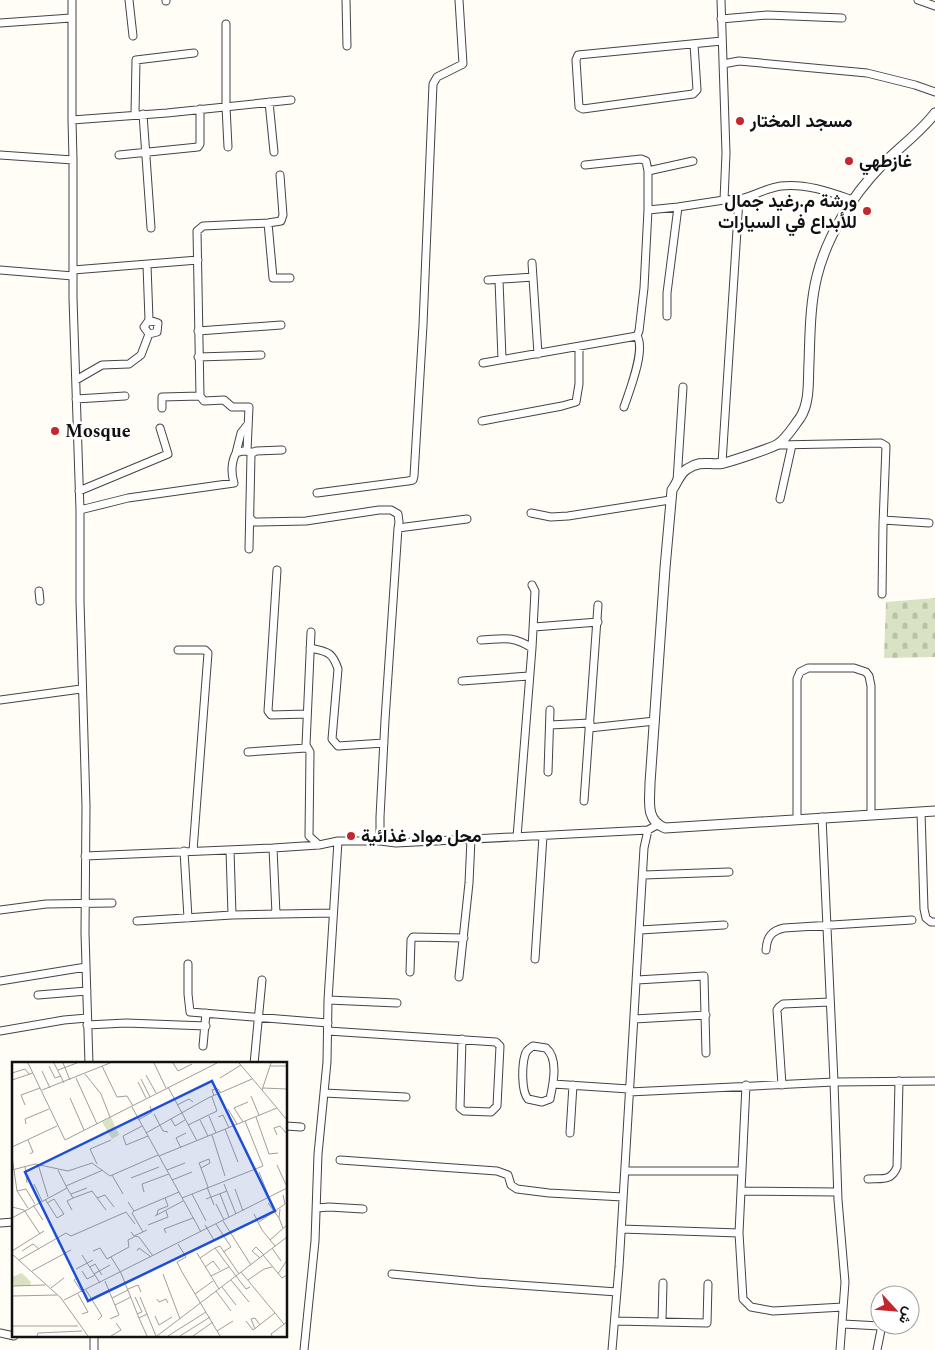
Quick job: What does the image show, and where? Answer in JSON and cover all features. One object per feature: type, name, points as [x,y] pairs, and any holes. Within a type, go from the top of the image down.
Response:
[{"type":"street","points":[[72,0],[73,273],[86,806],[85,904],[89,1062]]},
{"type":"street","points":[[130,0],[133,36]]},
{"type":"street","points":[[346,0],[346,46]]},
{"type":"street","points":[[317,493],[408,481],[412,480],[414,476],[423,325],[433,84],[437,77],[462,64],[459,0]]},
{"type":"street","points":[[720,0],[726,153],[724,200]]},
{"type":"street","points":[[918,0],[935,6]]},
{"type":"street","points":[[721,19],[767,16],[842,18]]},
{"type":"street","points":[[0,23],[71,18]]},
{"type":"street","points":[[226,24],[228,147]]},
{"type":"street","points":[[694,44],[697,90],[693,94],[583,109],[579,107],[576,60],[578,55],[722,41]]},
{"type":"street","points":[[151,228],[145,153],[139,114],[136,60],[194,54]]},
{"type":"street","points":[[723,64],[739,61],[867,72],[935,92]]},
{"type":"street","points":[[72,120],[291,100]]},
{"type":"street","points":[[269,102],[274,152]]},
{"type":"street","points":[[119,155],[199,146],[200,109]]},
{"type":"street","points":[[777,445],[802,416],[807,399],[811,316],[816,277],[824,254],[853,200],[882,165],[935,113]]},
{"type":"street","points":[[0,155],[74,160]]},
{"type":"street","points":[[585,165],[641,160],[646,161],[648,170],[644,288],[637,336],[640,348],[624,407]]},
{"type":"street","points":[[648,170],[693,161]]},
{"type":"street","points":[[248,549],[250,518],[248,514],[249,407],[232,407],[224,400],[204,401],[200,396],[197,231],[201,226],[281,221],[284,215],[280,175]]},
{"type":"street","points":[[648,210],[740,199],[771,188],[794,185],[807,186],[853,200]]},
{"type":"street","points":[[722,463],[740,199]]},
{"type":"street","points":[[667,316],[667,293],[678,207]]},
{"type":"street","points":[[268,223],[273,278],[290,278]]},
{"type":"street","points":[[0,270],[73,273],[198,260]]},
{"type":"street","points":[[532,263],[538,354]]},
{"type":"street","points":[[76,380],[102,365],[129,364],[141,355],[149,334],[157,332],[158,323],[150,320],[147,265]]},
{"type":"street","points":[[488,280],[533,277]]},
{"type":"street","points":[[498,280],[502,360]]},
{"type":"street","points":[[198,331],[281,325]]},
{"type":"street","points":[[483,362],[637,336]]},
{"type":"street","points":[[482,421],[576,402],[579,384],[579,347]]},
{"type":"street","points":[[198,357],[261,355]]},
{"type":"street","points":[[677,484],[683,386]]},
{"type":"street","points":[[76,399],[125,396]]},
{"type":"street","points":[[162,408],[162,397],[200,396]]},
{"type":"street","points":[[80,510],[128,498],[234,484],[232,463],[241,432],[248,424]]},
{"type":"street","points":[[79,491],[168,454],[160,428]]},
{"type":"street","points":[[882,594],[886,448],[884,444],[777,445],[722,463],[707,462],[697,464],[688,468],[680,475],[677,484],[672,490],[670,500],[650,783],[650,813],[658,825],[665,828],[675,828],[935,811]]},
{"type":"street","points":[[780,499],[792,445]]},
{"type":"street","points":[[236,453],[282,450]]},
{"type":"street","points":[[531,512],[551,517],[568,516],[670,500]]},
{"type":"street","points":[[250,518],[254,522],[306,521],[391,510],[398,514],[400,522],[398,528],[384,743],[380,841]]},
{"type":"street","points":[[398,528],[467,519]]},
{"type":"street","points":[[883,520],[929,523]]},
{"type":"street","points":[[277,570],[268,712],[270,715],[308,714]]},
{"type":"street","points":[[517,836],[528,676],[534,627],[535,591],[532,585]]},
{"type":"street","points":[[39,591],[40,601]]},
{"type":"street","points":[[584,801],[598,605]]},
{"type":"street","points":[[534,627],[598,622]]},
{"type":"street","points":[[311,632],[306,748],[310,752],[309,836],[318,845]]},
{"type":"street","points":[[481,640],[513,638],[521,640],[532,648]]},
{"type":"street","points":[[310,648],[329,652],[334,658],[338,669],[332,739],[338,746],[384,743]]},
{"type":"street","points":[[178,650],[205,650],[208,653],[192,851]]},
{"type":"street","points":[[797,819],[798,679],[800,672],[808,668],[854,668],[866,672],[869,676],[871,686],[871,815]]},
{"type":"street","points":[[462,681],[528,676]]},
{"type":"street","points":[[0,700],[82,689]]},
{"type":"street","points":[[548,772],[550,710]]},
{"type":"street","points":[[550,725],[590,725],[655,721]]},
{"type":"street","points":[[248,752],[306,748]]},
{"type":"street","points":[[921,812],[924,909],[926,918],[931,922],[935,922]]},
{"type":"street","points":[[822,817],[837,1192],[845,1282],[840,1350]]},
{"type":"street","points":[[85,856],[273,848],[318,845],[338,841],[396,843],[544,836],[648,830],[658,825]]},
{"type":"street","points":[[612,1350],[645,838],[648,830]]},
{"type":"street","points":[[535,958],[544,836]]},
{"type":"street","points":[[459,976],[464,938],[471,839]]},
{"type":"street","points":[[304,1350],[316,1240],[319,1147],[328,1031],[328,1000],[338,841]]},
{"type":"street","points":[[273,848],[276,914]]},
{"type":"street","points":[[230,850],[232,916]]},
{"type":"street","points":[[184,851],[188,918]]},
{"type":"street","points":[[644,875],[729,872]]},
{"type":"street","points":[[0,910],[46,904],[112,903]]},
{"type":"street","points":[[137,921],[333,913]]},
{"type":"street","points":[[766,950],[768,938],[776,930],[826,924],[912,920]]},
{"type":"street","points":[[640,930],[724,925]]},
{"type":"street","points":[[410,972],[413,937],[464,938]]},
{"type":"street","points":[[188,964],[190,1012],[328,1023]]},
{"type":"street","points":[[0,981],[86,967]]},
{"type":"street","points":[[637,980],[704,976],[706,1053]]},
{"type":"street","points":[[254,1062],[262,980]]},
{"type":"street","points":[[38,995],[87,991]]},
{"type":"street","points":[[328,1000],[397,1003]]},
{"type":"street","points":[[782,1085],[777,1010],[783,1004],[830,1002]]},
{"type":"street","points":[[203,1046],[206,1013]]},
{"type":"street","points":[[634,1019],[706,1015]]},
{"type":"street","points":[[0,1031],[64,1020],[206,1026]]},
{"type":"street","points":[[328,1031],[462,1039],[494,1041],[500,1046],[497,1106],[491,1112],[464,1111],[460,1108],[462,1039]]},
{"type":"street","points":[[533,1046],[546,1048],[550,1051],[553,1057],[553,1084],[550,1099],[547,1101],[542,1102],[528,1099],[524,1095],[525,1054],[528,1049],[533,1046]]},
{"type":"street","points":[[868,1179],[889,1178],[894,1174],[897,1167],[899,1081]]},
{"type":"street","points":[[553,1084],[629,1091],[834,1082],[935,1081]]},
{"type":"street","points":[[570,1133],[573,1085]]},
{"type":"street","points":[[746,1086],[739,1233],[743,1299],[751,1307],[773,1311],[843,1308]]},
{"type":"street","points":[[324,1092],[406,1097]]},
{"type":"street","points":[[288,1126],[301,1127]]},
{"type":"street","points":[[340,1160],[498,1171],[508,1175],[511,1185],[517,1189],[549,1194],[623,1197]]},
{"type":"street","points":[[625,1171],[742,1171]]},
{"type":"street","points":[[741,1191],[837,1192]]},
{"type":"street","points":[[317,1208],[363,1209]]},
{"type":"street","points":[[620,1229],[739,1233]]},
{"type":"street","points":[[392,1274],[617,1292]]},
{"type":"street","points":[[662,1321],[663,1283]]},
{"type":"street","points":[[615,1321],[707,1323],[708,1284]]},
{"type":"street","points":[[842,1324],[880,1326],[877,1350]]},
{"type":"green space","points":[[935,598],[935,657],[884,658],[886,602]]},
{"type":"place","name":"مسجد المختار","points":[[740,121]]},
{"type":"place","name":"غازطهي","points":[[849,161]]},
{"type":"place","name":"ورشة م.رغيد جمال للأبداع في السيارات","points":[[867,211]]},
{"type":"place","name":"Mosque","points":[[55,431]]},
{"type":"place","name":"محل مواد غذائية","points":[[351,836]]}]
